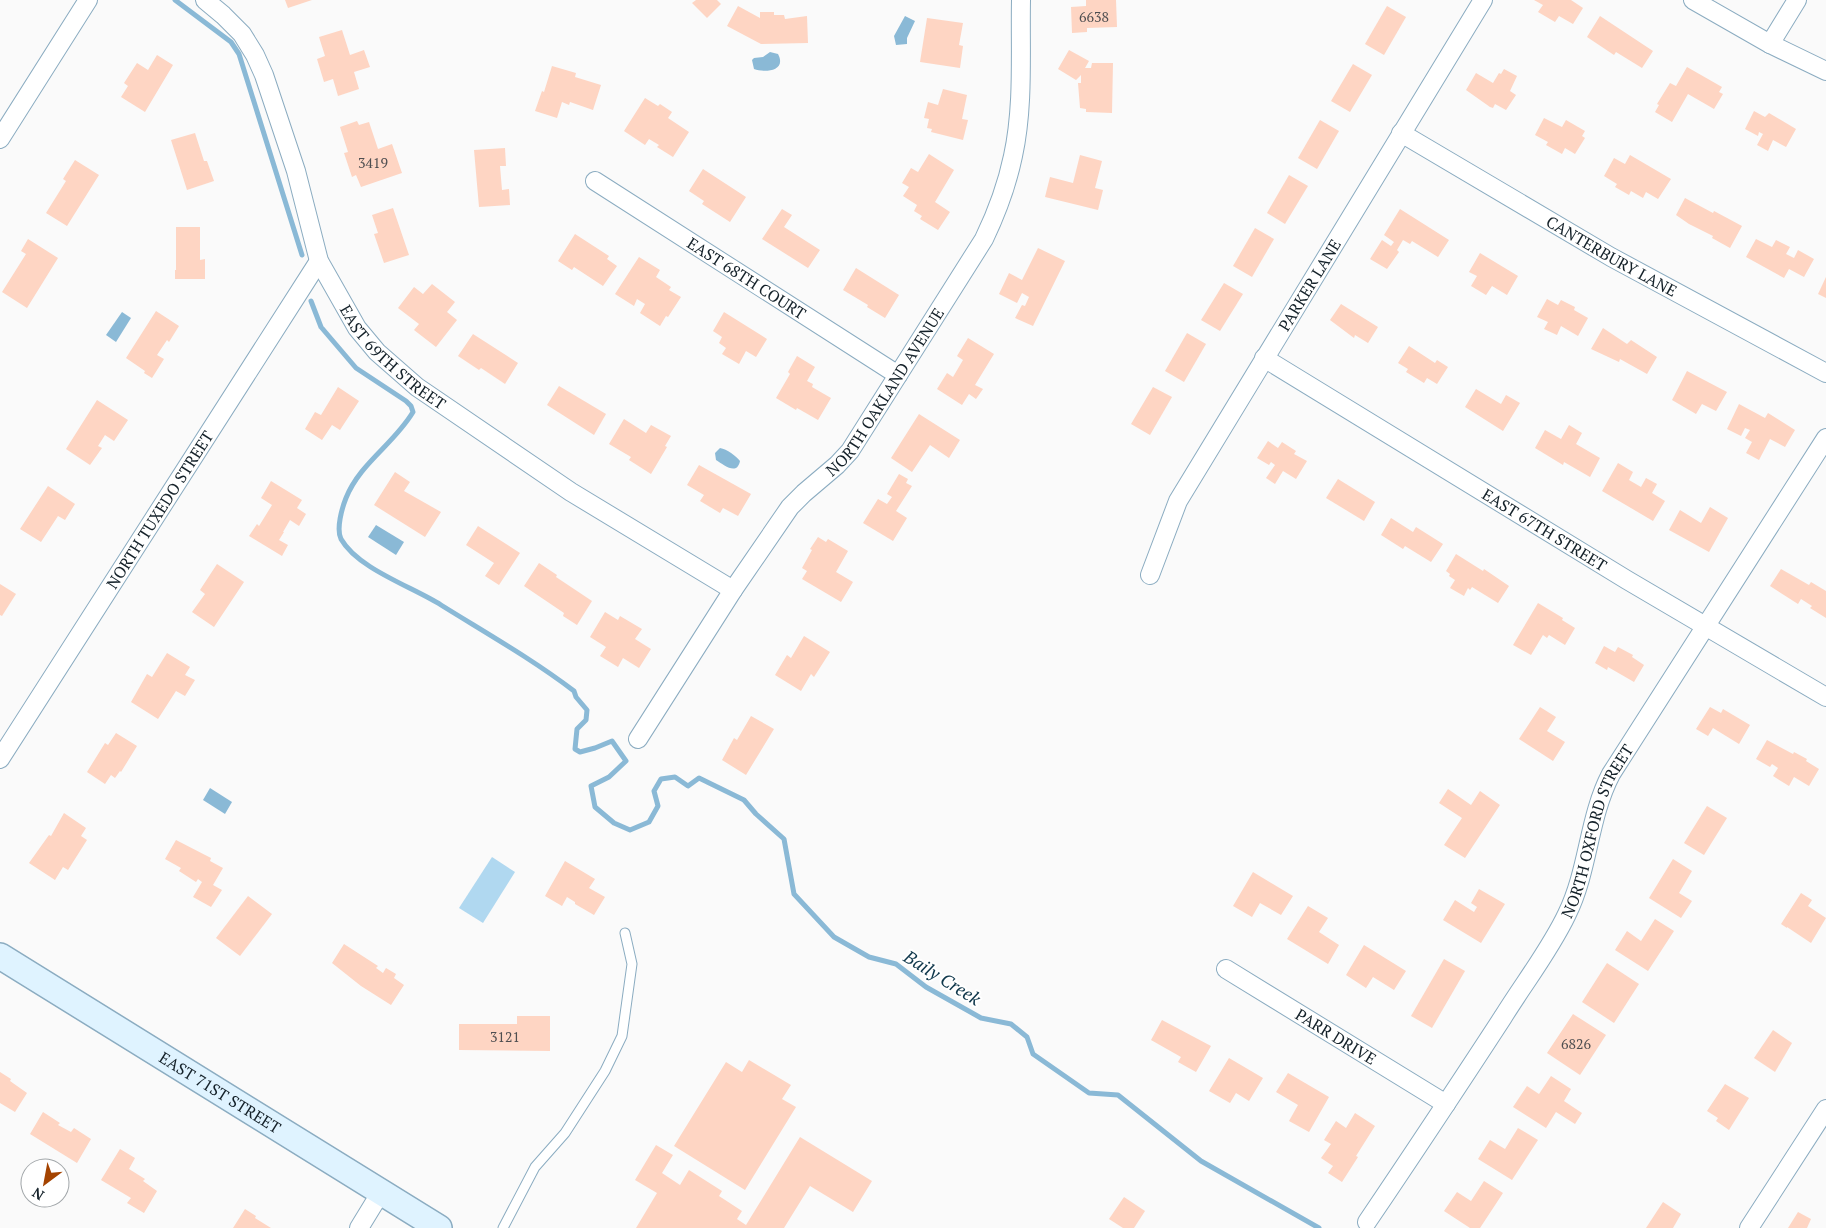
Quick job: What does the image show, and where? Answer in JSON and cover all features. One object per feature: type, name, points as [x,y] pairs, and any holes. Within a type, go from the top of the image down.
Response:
[{"type":"main road","name":"EAST 71ST STREET","points":[[0,956],[439,1228]]},
{"type":"street","points":[[0,139],[88,0]]},
{"type":"street","name":"EAST 69TH STREET","points":[[205,0],[242,34],[255,55],[264,75],[296,171],[319,261],[357,328],[377,352],[417,387],[571,492],[734,590]]},
{"type":"street","name":"NORTH OAKLAND AVENUE","points":[[638,739],[734,590],[797,499],[837,465],[850,451],[980,246],[997,210],[1013,157],[1018,118],[1021,0]]},
{"type":"street","name":"PARKER LANE","points":[[1150,575],[1178,501],[1483,0]]},
{"type":"street","points":[[1693,0],[1770,44],[1826,71]]},
{"type":"street","points":[[1770,44],[1797,0]]},
{"type":"street","name":"CANTERBURY LANE","points":[[1401,133],[1611,257],[1826,373]]},
{"type":"street","name":"EAST 68TH COURT","points":[[595,181],[898,375]]},
{"type":"street","name":"NORTH TUXEDO STREET","points":[[0,759],[319,261]]},
{"type":"street","name":"EAST 67TH STREET","points":[[1264,358],[1627,580],[1826,697]]},
{"type":"street","name":"NORTH OXFORD STREET","points":[[1367,1222],[1446,1104],[1566,916],[1577,892],[1596,811],[1608,781],[1826,438]]},
{"type":"street","name":"PARR DRIVE","points":[[1226,969],[1446,1104]]},
{"type":"street","points":[[1749,1228],[1826,1110]]},
{"type":"street","points":[[359,1228],[381,1192]]},
{"type":"lane","points":[[503,1228],[535,1167],[565,1133],[605,1070],[622,1036],[632,964],[625,933]]},
{"type":"shaded area","points":[[905,16],[915,21],[907,38],[907,44],[896,45],[894,36]]},
{"type":"shaded area","points":[[770,52],[778,54],[780,64],[774,69],[764,71],[754,69],[752,60],[763,57]]},
{"type":"shaded area","points":[[122,312],[131,318],[116,342],[106,335]]},
{"type":"shaded area","points":[[720,448],[731,453],[740,461],[736,468],[730,468],[716,460],[715,453]]},
{"type":"shaded area","points":[[376,525],[404,542],[396,555],[368,537]]},
{"type":"shaded area","points":[[210,788],[232,802],[225,814],[203,800]]},
{"type":"shaded area","points":[[492,857],[515,872],[483,923],[459,908]]},
{"type":"building","points":[[285,0],[312,0],[288,8]]},
{"type":"building","points":[[696,0],[717,0],[721,4],[707,18],[692,3]]},
{"type":"building","points":[[1086,0],[1116,0],[1117,27],[1087,28],[1087,32],[1072,33],[1071,7],[1086,6]]},
{"type":"building","points":[[1534,0],[1571,0],[1583,8],[1573,24],[1559,16],[1555,22],[1538,12],[1543,5]]},
{"type":"building","points":[[738,6],[760,18],[760,12],[774,12],[774,15],[784,15],[785,19],[807,16],[808,43],[761,44],[727,26]]},
{"type":"building","points":[[1387,6],[1406,17],[1384,55],[1365,44]]},
{"type":"building","points":[[1600,16],[1653,51],[1642,68],[1616,52],[1614,55],[1587,37]]},
{"type":"building","points":[[927,18],[963,23],[959,45],[963,46],[960,68],[920,62]]},
{"type":"building","points":[[342,30],[350,55],[364,50],[370,67],[354,72],[359,89],[338,96],[333,79],[324,82],[317,59],[325,56],[319,37]]},
{"type":"building","points":[[1069,50],[1089,61],[1085,68],[1091,68],[1092,63],[1113,63],[1112,113],[1086,112],[1086,109],[1080,108],[1078,83],[1081,83],[1081,75],[1076,80],[1058,69]]},
{"type":"building","points":[[157,55],[173,65],[145,112],[121,97],[128,86],[124,83],[137,63],[148,70]]},
{"type":"building","points":[[1353,64],[1372,75],[1350,112],[1331,101]]},
{"type":"building","points":[[552,66],[576,73],[575,77],[601,85],[593,110],[570,102],[569,105],[562,102],[557,118],[535,111],[542,91],[544,92]]},
{"type":"building","points":[[1687,67],[1722,87],[1719,92],[1723,94],[1714,109],[1688,94],[1672,122],[1655,112],[1659,105],[1657,104],[1670,83],[1676,86]]},
{"type":"building","points":[[1504,69],[1517,76],[1510,91],[1516,95],[1506,110],[1495,104],[1493,108],[1490,107],[1466,90],[1476,73],[1493,83]]},
{"type":"building","points":[[943,89],[967,95],[962,119],[968,120],[963,140],[931,132],[932,129],[927,128],[929,119],[924,118],[928,102],[938,105]]},
{"type":"building","points":[[645,98],[658,106],[660,104],[672,112],[668,118],[689,132],[673,157],[657,147],[659,145],[649,139],[645,145],[624,131]]},
{"type":"building","points":[[1754,111],[1765,117],[1769,113],[1796,129],[1786,147],[1773,140],[1768,151],[1757,145],[1763,134],[1759,132],[1758,136],[1745,129]]},
{"type":"building","points":[[1544,118],[1562,127],[1566,120],[1585,131],[1582,136],[1585,138],[1575,154],[1565,148],[1562,154],[1546,145],[1548,142],[1535,135]]},
{"type":"building","points":[[1320,120],[1339,131],[1317,169],[1298,158]]},
{"type":"building","points":[[357,121],[359,125],[369,122],[378,149],[392,144],[402,173],[361,187],[356,175],[352,177],[344,153],[348,152],[340,127]]},
{"type":"building","points":[[195,133],[204,161],[207,161],[214,181],[187,190],[171,140]]},
{"type":"building","points":[[505,148],[506,166],[500,166],[502,190],[509,189],[510,205],[479,207],[474,150]]},
{"type":"building","points":[[929,154],[954,170],[935,202],[950,212],[938,230],[920,219],[922,216],[914,211],[917,205],[903,196],[909,187],[902,183],[911,168],[918,172]]},
{"type":"building","points":[[1080,155],[1102,161],[1095,188],[1103,190],[1098,210],[1045,197],[1050,177],[1073,183]]},
{"type":"building","points":[[1630,155],[1671,179],[1658,199],[1646,192],[1643,198],[1631,191],[1629,195],[1615,187],[1617,184],[1604,176],[1614,158],[1625,164]]},
{"type":"building","points":[[75,160],[99,175],[67,226],[46,213],[66,181],[63,179]]},
{"type":"building","points":[[703,169],[746,197],[730,222],[702,204],[704,201],[689,191]]},
{"type":"building","points":[[1289,175],[1308,186],[1285,224],[1267,213]]},
{"type":"building","points":[[1685,198],[1742,226],[1730,248],[1676,215]]},
{"type":"building","points":[[393,208],[409,255],[384,263],[374,234],[378,233],[372,215]]},
{"type":"building","points":[[782,209],[792,215],[784,227],[820,250],[808,268],[762,239]]},
{"type":"building","points":[[1400,209],[1449,240],[1438,257],[1412,241],[1410,244],[1403,240],[1397,250],[1399,252],[1387,269],[1370,259],[1382,240],[1391,246],[1394,242],[1384,235]]},
{"type":"building","points":[[176,227],[200,227],[200,260],[205,259],[205,279],[175,279]]},
{"type":"building","points":[[1255,228],[1274,239],[1252,277],[1233,266]]},
{"type":"building","points":[[575,234],[609,256],[607,259],[617,266],[603,286],[574,267],[572,270],[558,261]]},
{"type":"building","points":[[28,239],[58,258],[27,308],[2,292],[26,254],[21,251]]},
{"type":"building","points":[[1756,239],[1772,247],[1776,240],[1790,247],[1786,254],[1794,258],[1798,250],[1814,259],[1804,277],[1789,269],[1784,278],[1746,257]]},
{"type":"building","points":[[1038,248],[1065,261],[1033,326],[1015,318],[1022,305],[1025,306],[1029,297],[1022,293],[1017,303],[999,294],[1009,273],[1022,280]]},
{"type":"building","points":[[1480,253],[1518,276],[1507,295],[1492,286],[1486,295],[1471,286],[1477,276],[1469,272]]},
{"type":"building","points":[[639,257],[660,270],[656,277],[671,287],[669,290],[681,297],[660,326],[640,313],[645,304],[637,299],[634,306],[615,294]]},
{"type":"building","points":[[856,268],[899,295],[885,318],[843,290]]},
{"type":"building","points":[[1826,277],[1826,298],[1818,294]]},
{"type":"building","points":[[1224,283],[1243,294],[1220,331],[1201,320]]},
{"type":"building","points":[[432,284],[455,302],[447,312],[457,320],[436,347],[414,330],[419,324],[398,308],[414,287],[423,294]]},
{"type":"building","points":[[1547,299],[1558,305],[1561,300],[1575,307],[1574,310],[1588,318],[1578,336],[1561,326],[1557,335],[1544,329],[1548,322],[1537,317]]},
{"type":"building","points":[[1341,304],[1378,327],[1368,343],[1355,335],[1354,338],[1330,320]]},
{"type":"building","points":[[156,311],[179,326],[169,342],[167,340],[157,355],[164,359],[152,378],[126,358]]},
{"type":"building","points":[[724,312],[767,339],[756,357],[746,351],[739,364],[722,354],[726,348],[719,343],[722,337],[713,331]]},
{"type":"building","points":[[1603,328],[1627,344],[1631,340],[1657,357],[1647,374],[1620,359],[1619,362],[1591,349]]},
{"type":"building","points":[[1187,333],[1206,344],[1184,382],[1165,371]]},
{"type":"building","points":[[473,334],[518,363],[505,384],[458,356]]},
{"type":"building","points":[[968,338],[994,354],[975,385],[983,389],[976,399],[969,394],[962,405],[937,389],[947,373],[953,377],[963,360],[957,356]]},
{"type":"building","points":[[1409,346],[1435,363],[1437,360],[1448,367],[1437,384],[1427,378],[1424,383],[1406,372],[1408,369],[1398,363]]},
{"type":"building","points":[[797,356],[815,367],[807,381],[813,384],[812,387],[831,398],[818,420],[776,398],[790,374],[788,372]]},
{"type":"building","points":[[1687,371],[1727,392],[1716,411],[1702,404],[1696,414],[1672,400]]},
{"type":"building","points":[[559,386],[606,414],[594,435],[547,405]]},
{"type":"building","points":[[338,387],[359,401],[340,430],[332,425],[322,440],[305,429],[315,412],[321,415]]},
{"type":"building","points":[[1153,387],[1172,397],[1150,435],[1131,424]]},
{"type":"building","points":[[1476,389],[1501,404],[1506,395],[1520,403],[1503,431],[1465,407]]},
{"type":"building","points":[[97,400],[128,420],[114,441],[105,435],[98,446],[102,448],[90,465],[66,449]]},
{"type":"building","points":[[1739,404],[1765,418],[1768,413],[1795,430],[1785,447],[1770,439],[1759,460],[1746,453],[1752,442],[1745,438],[1750,430],[1745,428],[1741,436],[1727,429]]},
{"type":"building","points":[[919,414],[960,440],[949,458],[930,445],[912,472],[891,458]]},
{"type":"building","points":[[624,419],[646,433],[651,425],[671,436],[665,446],[667,447],[651,474],[629,460],[631,457],[609,444]]},
{"type":"building","points":[[1569,425],[1582,433],[1576,444],[1600,458],[1590,477],[1564,462],[1563,465],[1535,448],[1545,430],[1561,439]]},
{"type":"building","points":[[1268,441],[1278,448],[1282,442],[1296,451],[1294,454],[1307,461],[1296,479],[1283,471],[1275,484],[1266,478],[1275,465],[1271,462],[1269,465],[1257,458]]},
{"type":"building","points":[[1618,463],[1633,472],[1629,480],[1641,487],[1646,478],[1657,484],[1652,493],[1665,501],[1653,521],[1602,491]]},
{"type":"building","points":[[699,465],[751,494],[738,516],[723,508],[720,513],[700,501],[704,495],[687,485]]},
{"type":"building","points":[[395,472],[410,482],[404,491],[441,512],[425,537],[374,505]]},
{"type":"building","points":[[899,474],[908,479],[906,483],[912,486],[896,511],[907,518],[893,541],[863,523],[878,499],[887,504],[892,497],[887,494]]},
{"type":"building","points":[[1338,479],[1375,502],[1364,521],[1326,498]]},
{"type":"building","points":[[271,481],[302,500],[297,508],[306,514],[299,526],[290,520],[283,532],[279,540],[288,545],[282,556],[249,536],[257,524],[259,526],[272,505],[261,498]]},
{"type":"building","points":[[48,486],[75,504],[65,520],[58,516],[41,542],[20,529]]},
{"type":"building","points":[[1710,507],[1728,518],[1709,552],[1669,530],[1680,510],[1701,523]]},
{"type":"building","points":[[1391,518],[1413,532],[1416,527],[1443,544],[1431,562],[1405,546],[1403,549],[1381,535]]},
{"type":"building","points":[[478,526],[520,553],[499,585],[485,576],[494,563],[466,545]]},
{"type":"building","points":[[818,537],[826,542],[828,539],[848,551],[836,572],[853,582],[841,602],[802,579],[807,571],[802,568],[812,550],[810,549]]},
{"type":"building","points":[[1456,554],[1483,571],[1484,569],[1509,586],[1498,603],[1472,587],[1470,590],[1468,588],[1464,596],[1450,588],[1455,580],[1446,571]]},
{"type":"building","points":[[539,563],[592,601],[577,625],[563,616],[564,613],[524,586]]},
{"type":"building","points":[[217,564],[244,582],[214,627],[192,612],[205,594],[200,590]]},
{"type":"building","points":[[1781,569],[1809,585],[1811,582],[1826,591],[1826,618],[1810,608],[1812,606],[1801,599],[1798,604],[1770,586]]},
{"type":"building","points":[[0,584],[16,594],[2,616],[0,615]]},
{"type":"building","points":[[1538,603],[1563,618],[1562,620],[1575,628],[1565,645],[1549,635],[1547,638],[1543,635],[1531,655],[1513,645]]},
{"type":"building","points":[[605,612],[618,620],[620,616],[642,629],[635,639],[651,649],[639,668],[623,658],[618,667],[600,656],[606,647],[590,637]]},
{"type":"building","points":[[804,636],[830,652],[814,677],[811,674],[801,691],[775,675],[787,655],[791,658]]},
{"type":"building","points":[[1604,646],[1615,652],[1618,647],[1633,655],[1632,657],[1644,665],[1634,682],[1608,667],[1607,670],[1595,663]]},
{"type":"building","points":[[167,653],[190,667],[185,675],[195,680],[185,696],[176,691],[158,719],[131,702],[147,674],[152,677]]},
{"type":"building","points":[[1540,707],[1556,717],[1547,731],[1565,742],[1553,761],[1519,739]]},
{"type":"building","points":[[1710,707],[1721,713],[1723,709],[1750,725],[1739,744],[1713,728],[1708,736],[1696,729]]},
{"type":"building","points":[[751,716],[774,729],[746,775],[722,760],[734,738],[737,740]]},
{"type":"building","points":[[116,733],[137,746],[121,772],[115,778],[111,775],[105,784],[87,772],[105,743],[108,745]]},
{"type":"building","points":[[1767,740],[1807,759],[1806,761],[1819,769],[1809,786],[1794,777],[1789,786],[1773,776],[1778,768],[1772,764],[1770,767],[1756,759]]},
{"type":"building","points":[[1448,789],[1471,805],[1480,791],[1500,805],[1465,858],[1444,845],[1462,818],[1439,803]]},
{"type":"building","points":[[1707,806],[1727,818],[1704,855],[1684,843]]},
{"type":"building","points":[[64,813],[86,828],[81,836],[87,840],[68,870],[63,867],[55,880],[29,863],[49,835],[51,836]]},
{"type":"building","points":[[176,840],[211,858],[210,861],[223,868],[213,885],[222,890],[211,907],[193,897],[202,882],[198,879],[196,882],[179,871],[181,868],[165,859]]},
{"type":"building","points":[[1673,859],[1692,871],[1679,893],[1692,901],[1681,918],[1649,898]]},
{"type":"building","points":[[565,861],[595,879],[589,888],[605,897],[594,915],[567,897],[562,906],[545,896]]},
{"type":"building","points":[[1253,872],[1293,896],[1281,915],[1260,903],[1252,917],[1233,906]]},
{"type":"building","points":[[1479,889],[1505,904],[1481,943],[1443,920],[1455,900],[1474,912],[1477,907],[1471,903]]},
{"type":"building","points":[[1801,893],[1812,900],[1808,906],[1826,918],[1811,943],[1781,924]]},
{"type":"building","points":[[248,896],[272,914],[240,956],[216,938]]},
{"type":"building","points":[[1308,906],[1328,918],[1319,932],[1339,945],[1328,964],[1287,939]]},
{"type":"building","points":[[1655,919],[1674,931],[1648,971],[1615,950],[1627,931],[1641,941]]},
{"type":"building","points":[[344,944],[378,966],[376,968],[383,973],[386,968],[396,974],[394,978],[404,985],[391,1005],[361,986],[332,963]]},
{"type":"building","points":[[1364,945],[1406,971],[1394,990],[1373,977],[1366,988],[1346,975]]},
{"type":"building","points":[[1444,959],[1465,971],[1432,1028],[1411,1016]]},
{"type":"building","points":[[1607,963],[1639,984],[1614,1023],[1582,1002]]},
{"type":"building","points":[[1573,1014],[1606,1035],[1580,1075],[1547,1053]]},
{"type":"building","points":[[517,1016],[550,1016],[550,1051],[459,1050],[459,1024],[517,1024]]},
{"type":"building","points":[[1162,1020],[1211,1046],[1196,1072],[1178,1062],[1181,1057],[1151,1040]]},
{"type":"building","points":[[1773,1030],[1792,1043],[1775,1072],[1754,1058]]},
{"type":"building","points":[[1229,1058],[1263,1078],[1249,1101],[1236,1093],[1230,1103],[1209,1091]]},
{"type":"building","points":[[749,1060],[791,1085],[782,1099],[796,1107],[745,1190],[674,1146],[726,1062],[742,1072]]},
{"type":"building","points":[[0,1072],[27,1093],[15,1112],[0,1103]]},
{"type":"building","points":[[1288,1073],[1329,1097],[1309,1132],[1289,1121],[1298,1105],[1276,1092]]},
{"type":"building","points":[[1551,1076],[1571,1089],[1564,1101],[1582,1113],[1575,1124],[1556,1112],[1546,1128],[1513,1107],[1527,1086],[1539,1094]]},
{"type":"building","points":[[1725,1084],[1749,1098],[1729,1130],[1716,1121],[1718,1118],[1707,1111]]},
{"type":"building","points":[[43,1112],[60,1123],[58,1125],[71,1132],[74,1128],[91,1139],[77,1163],[30,1134]]},
{"type":"building","points":[[1355,1113],[1375,1126],[1342,1182],[1328,1173],[1333,1166],[1321,1158],[1331,1144],[1324,1140],[1336,1121],[1346,1128]]},
{"type":"building","points":[[1518,1128],[1538,1140],[1512,1180],[1478,1159],[1490,1140],[1505,1149]]},
{"type":"building","points":[[800,1137],[872,1181],[853,1212],[810,1186],[784,1228],[636,1228],[657,1193],[635,1180],[656,1145],[673,1155],[662,1173],[680,1185],[689,1170],[722,1191],[719,1196],[742,1211],[737,1219],[746,1225]]},
{"type":"building","points":[[120,1149],[135,1158],[129,1169],[145,1179],[143,1181],[157,1191],[144,1213],[127,1203],[131,1198],[101,1180]]},
{"type":"building","points":[[1484,1181],[1503,1193],[1480,1228],[1470,1228],[1444,1211],[1457,1192],[1471,1201]]},
{"type":"building","points":[[1124,1197],[1145,1211],[1134,1228],[1123,1228],[1109,1219]]},
{"type":"building","points":[[1663,1202],[1681,1214],[1673,1228],[1646,1228]]},
{"type":"building","points":[[245,1209],[256,1216],[255,1218],[271,1228],[233,1228]]},
{"type":"building","points":[[1798,1212],[1811,1219],[1807,1228],[1788,1228]]},
{"type":"waterway","points":[[175,0],[231,42],[239,54],[302,255]]},
{"type":"waterway","name":"Baily Creek","points":[[311,301],[321,327],[356,368],[406,401],[411,406],[413,412],[396,434],[368,464],[352,486],[344,502],[340,518],[339,530],[341,539],[349,550],[373,568],[441,605],[525,657],[574,691],[576,697],[587,710],[586,720],[577,729],[575,749],[580,752],[612,741],[626,761],[609,777],[591,786],[595,807],[614,823],[630,830],[649,822],[658,806],[654,791],[661,779],[675,777],[688,786],[699,778],[744,800],[756,814],[784,839],[794,894],[834,937],[869,957],[896,964],[926,987],[981,1018],[1011,1024],[1027,1037],[1033,1054],[1089,1093],[1118,1095],[1201,1161],[1319,1228]]}]
